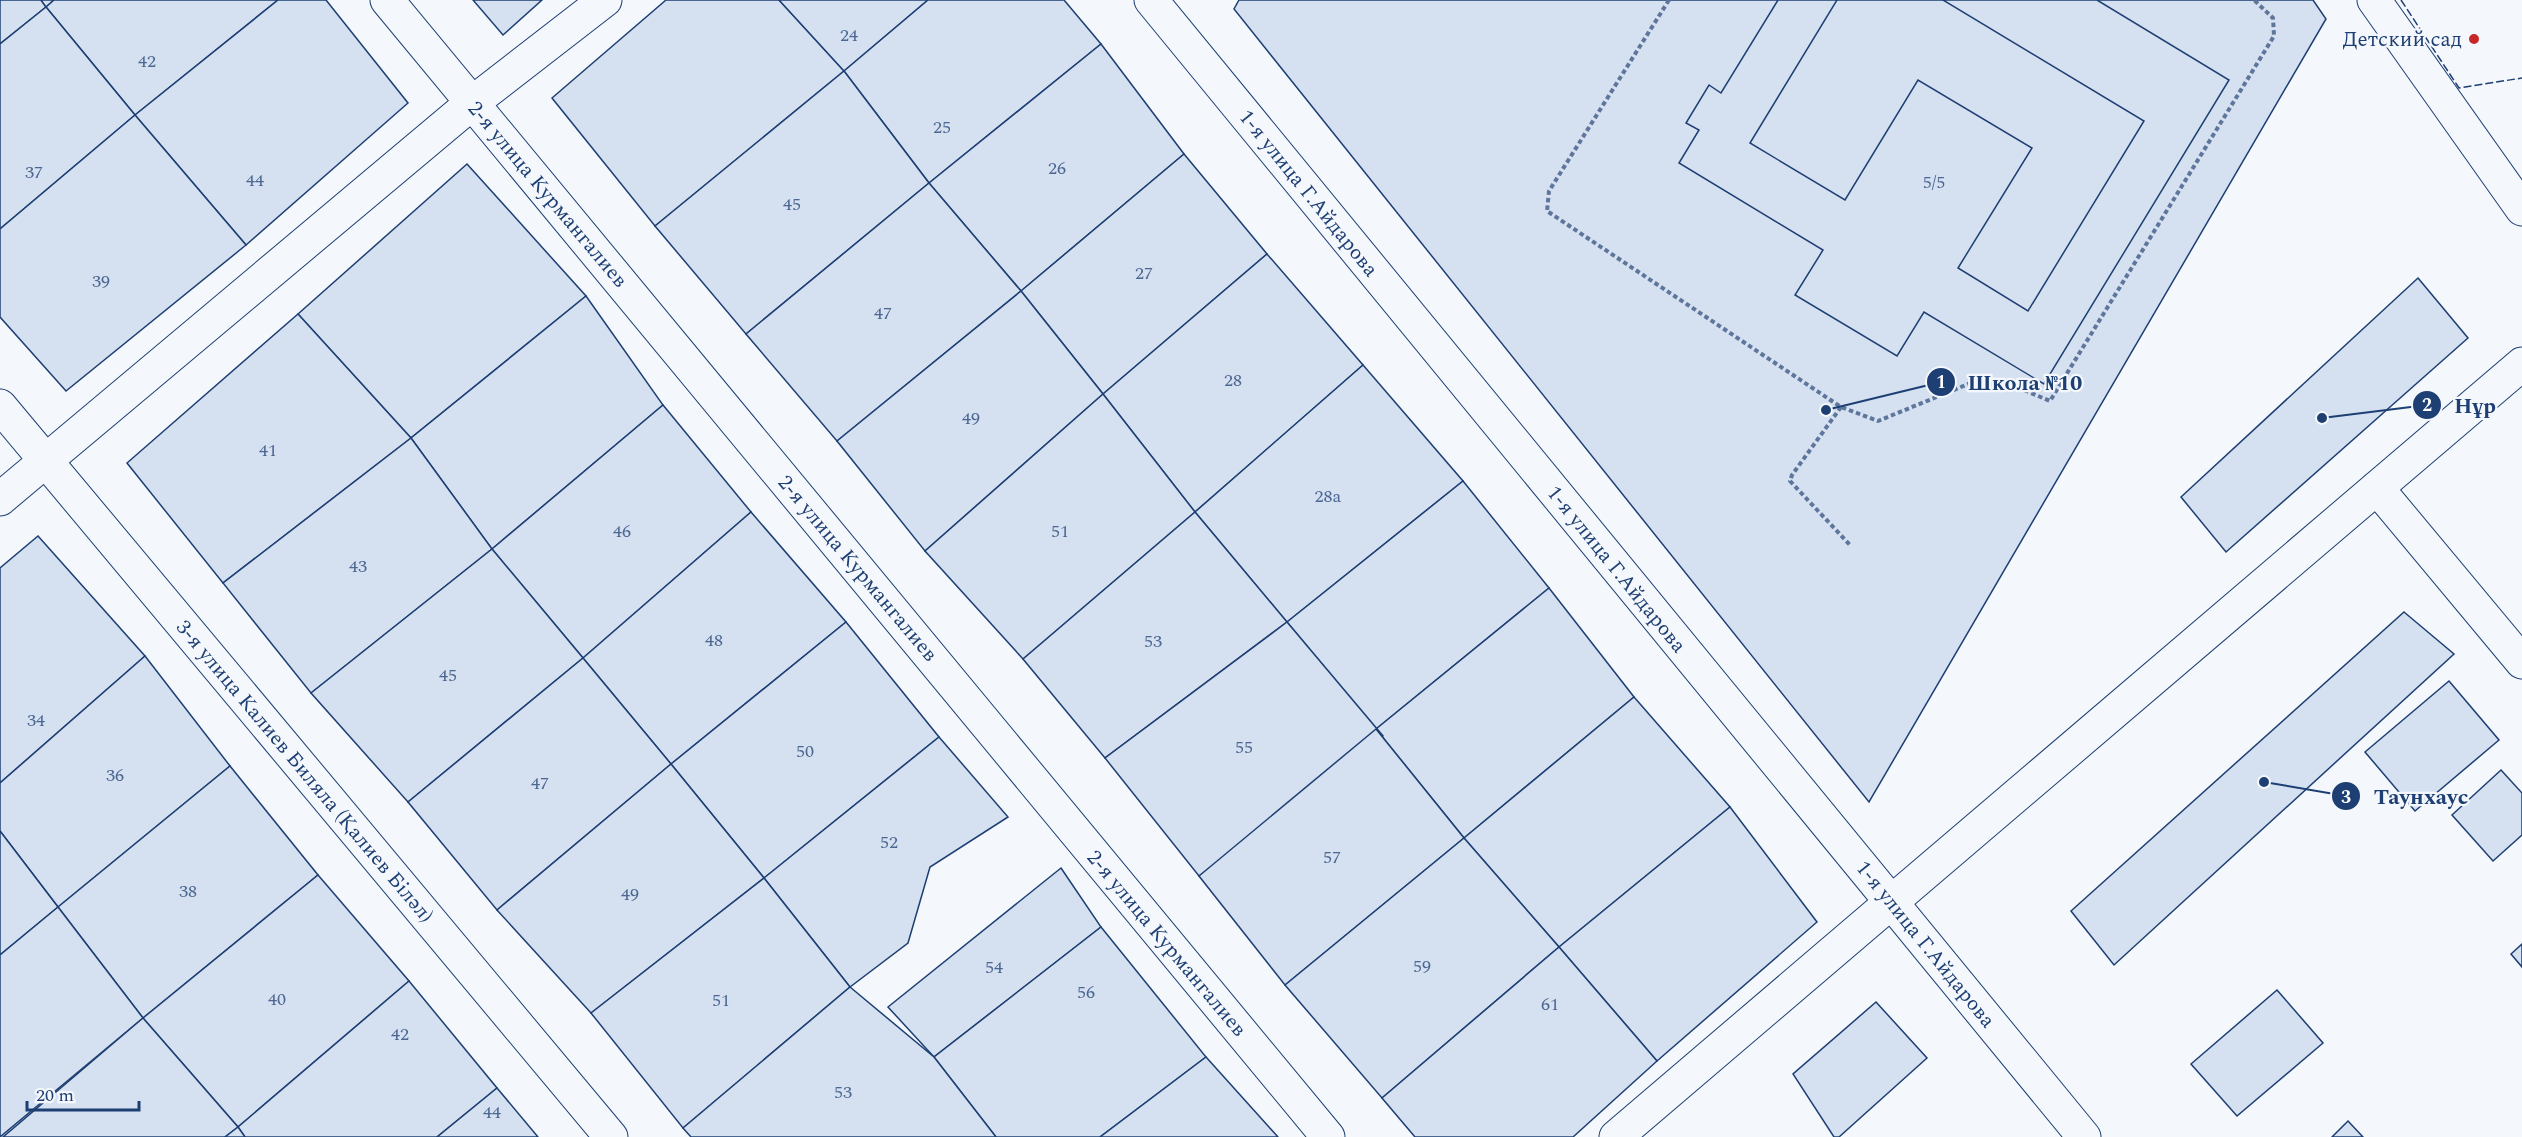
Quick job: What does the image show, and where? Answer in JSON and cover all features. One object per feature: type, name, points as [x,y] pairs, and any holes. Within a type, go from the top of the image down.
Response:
[{"type":"street","name":"2-я улица Курмангалиев","points":[[387,0],[1328,1137]]},
{"type":"street","points":[[0,499],[472,103],[604,0]]},
{"type":"street","name":"1-я улица Г.Айдарова","points":[[1151,0],[2084,1137]]},
{"type":"street","points":[[2374,0],[2522,209]]},
{"type":"street","points":[[1616,1137],[2522,364]]},
{"type":"street","name":"3-я улица Калиев Биляла (Қалиев Біләл)","points":[[0,406],[611,1137]]},
{"type":"street","points":[[2377,488],[2522,662]]},
{"type":"path","points":[[1669,0],[1549,190],[1547,211],[1841,407],[1878,421],[1978,380],[2000,381],[2050,400],[2274,36],[2273,18],[2254,0]]},
{"type":"path","points":[[1841,407],[1790,481],[1850,545]]},
{"type":"building","points":[[0,0],[41,0],[46,7],[0,44]]},
{"type":"building","points":[[41,0],[54,0],[46,7]]},
{"type":"building","points":[[54,0],[278,0],[135,115],[46,7]]},
{"type":"building","points":[[278,0],[326,0],[408,103],[246,245],[135,115]]},
{"type":"building","points":[[473,0],[542,0],[503,35]]},
{"type":"building","points":[[666,0],[779,0],[844,71],[655,226],[552,98]]},
{"type":"building","points":[[779,0],[928,0],[844,71]]},
{"type":"building","points":[[928,0],[1064,0],[1101,44],[929,183],[844,71]]},
{"type":"building","points":[[1239,0],[2313,0],[2326,19],[1869,802],[1234,9]]},
{"type":"building","points":[[1778,0],[1837,0],[1750,143],[1845,200],[1918,80],[2032,148],[1958,268],[2028,311],[2144,121],[1943,0],[2097,0],[2229,80],[2044,384],[1924,312],[1897,356],[1795,295],[1823,250],[1679,163],[1699,130],[1686,123],[1709,85],[1721,93]]},
{"type":"building","points":[[46,7],[135,115],[0,229],[0,44]]},
{"type":"building","points":[[1101,44],[1184,154],[1021,291],[929,183]]},
{"type":"building","points":[[844,71],[929,183],[746,334],[655,226]]},
{"type":"building","points":[[135,115],[246,245],[66,391],[0,317],[0,229]]},
{"type":"building","points":[[1184,154],[1267,254],[1103,394],[1021,291]]},
{"type":"building","points":[[467,164],[586,296],[411,438],[298,314]]},
{"type":"building","points":[[929,183],[1021,291],[837,441],[746,334]]},
{"type":"building","points":[[1267,254],[1363,365],[1195,512],[1103,394]]},
{"type":"building","points":[[2418,278],[2468,338],[2226,552],[2181,497]]},
{"type":"building","points":[[1021,291],[1103,394],[925,551],[837,441]]},
{"type":"building","points":[[586,296],[663,405],[492,549],[411,438]]},
{"type":"building","points":[[298,314],[411,438],[223,583],[127,463]]},
{"type":"building","points":[[1363,365],[1463,481],[1287,622],[1195,512]]},
{"type":"building","points":[[1103,394],[1195,512],[1023,659],[925,551]]},
{"type":"building","points":[[663,405],[751,512],[583,658],[492,549]]},
{"type":"building","points":[[411,438],[492,549],[311,693],[223,583]]},
{"type":"building","points":[[1463,481],[1549,588],[1376,729],[1287,622]]},
{"type":"building","points":[[751,512],[846,622],[671,764],[583,658]]},
{"type":"building","points":[[1195,512],[1287,622],[1105,758],[1023,659]]},
{"type":"building","points":[[38,536],[145,656],[0,783],[0,568]]},
{"type":"building","points":[[492,549],[583,658],[408,802],[311,693]]},
{"type":"building","points":[[1549,588],[1634,697],[1464,838],[1376,729]]},
{"type":"building","points":[[2404,612],[2454,654],[2114,965],[2071,911]]},
{"type":"building","points":[[846,622],[939,737],[764,878],[671,764]]},
{"type":"building","points":[[1287,622],[1383,736],[1199,876],[1105,758]]},
{"type":"building","points":[[145,656],[230,766],[58,907],[0,831],[0,783]]},
{"type":"building","points":[[583,658],[671,764],[497,910],[408,802]]},
{"type":"building","points":[[2449,681],[2499,740],[2415,811],[2365,752]]},
{"type":"building","points":[[1634,697],[1730,807],[1559,947],[1464,838]]},
{"type":"building","points":[[1376,729],[1464,838],[1285,985],[1199,876]]},
{"type":"building","points":[[939,737],[1008,817],[930,867],[908,943],[850,987],[764,878]]},
{"type":"building","points":[[671,764],[764,878],[591,1013],[497,910]]},
{"type":"building","points":[[230,766],[318,875],[143,1018],[58,907]]},
{"type":"building","points":[[2501,770],[2522,793],[2522,835],[2493,861],[2452,815]]},
{"type":"building","points":[[1730,807],[1817,922],[1657,1061],[1559,947]]},
{"type":"building","points":[[0,831],[58,907],[0,955]]},
{"type":"building","points":[[1464,838],[1559,947],[1382,1098],[1285,985]]},
{"type":"building","points":[[1061,868],[1101,927],[934,1057],[888,1007]]},
{"type":"building","points":[[318,875],[409,981],[238,1127],[143,1018]]},
{"type":"building","points":[[764,878],[850,987],[683,1128],[591,1013]]},
{"type":"building","points":[[58,907],[143,1018],[0,1137],[0,955]]},
{"type":"building","points":[[1101,927],[1206,1057],[1100,1137],[996,1137],[934,1057]]},
{"type":"building","points":[[2522,944],[2522,967],[2511,954]]},
{"type":"building","points":[[1559,947],[1657,1061],[1573,1137],[1415,1137],[1382,1098]]},
{"type":"building","points":[[409,981],[497,1088],[437,1137],[245,1137],[238,1127]]},
{"type":"building","points":[[850,987],[934,1057],[996,1137],[691,1137],[683,1128]]},
{"type":"building","points":[[2277,990],[2323,1043],[2237,1116],[2191,1064]]},
{"type":"building","points":[[1876,1002],[1927,1058],[1839,1137],[1834,1137],[1793,1074]]},
{"type":"building","points":[[143,1018],[238,1127],[225,1137],[3,1137]]},
{"type":"building","points":[[1206,1057],[1278,1137],[1100,1137]]},
{"type":"building","points":[[497,1088],[538,1137],[437,1137]]},
{"type":"building","points":[[2348,1121],[2363,1137],[2332,1137]]},
{"type":"building","points":[[238,1127],[245,1137],[225,1137]]},
{"type":"fence","points":[[2401,0],[2459,88],[2522,78]]},
{"type":"place","name":"Детский сад","points":[[2474,39]]},
{"type":"place","name":"Школа №10","points":[[1826,410]]},
{"type":"place","name":"Нұр","points":[[2322,418]]},
{"type":"place","name":"Таунхаус","points":[[2264,782]]}]
